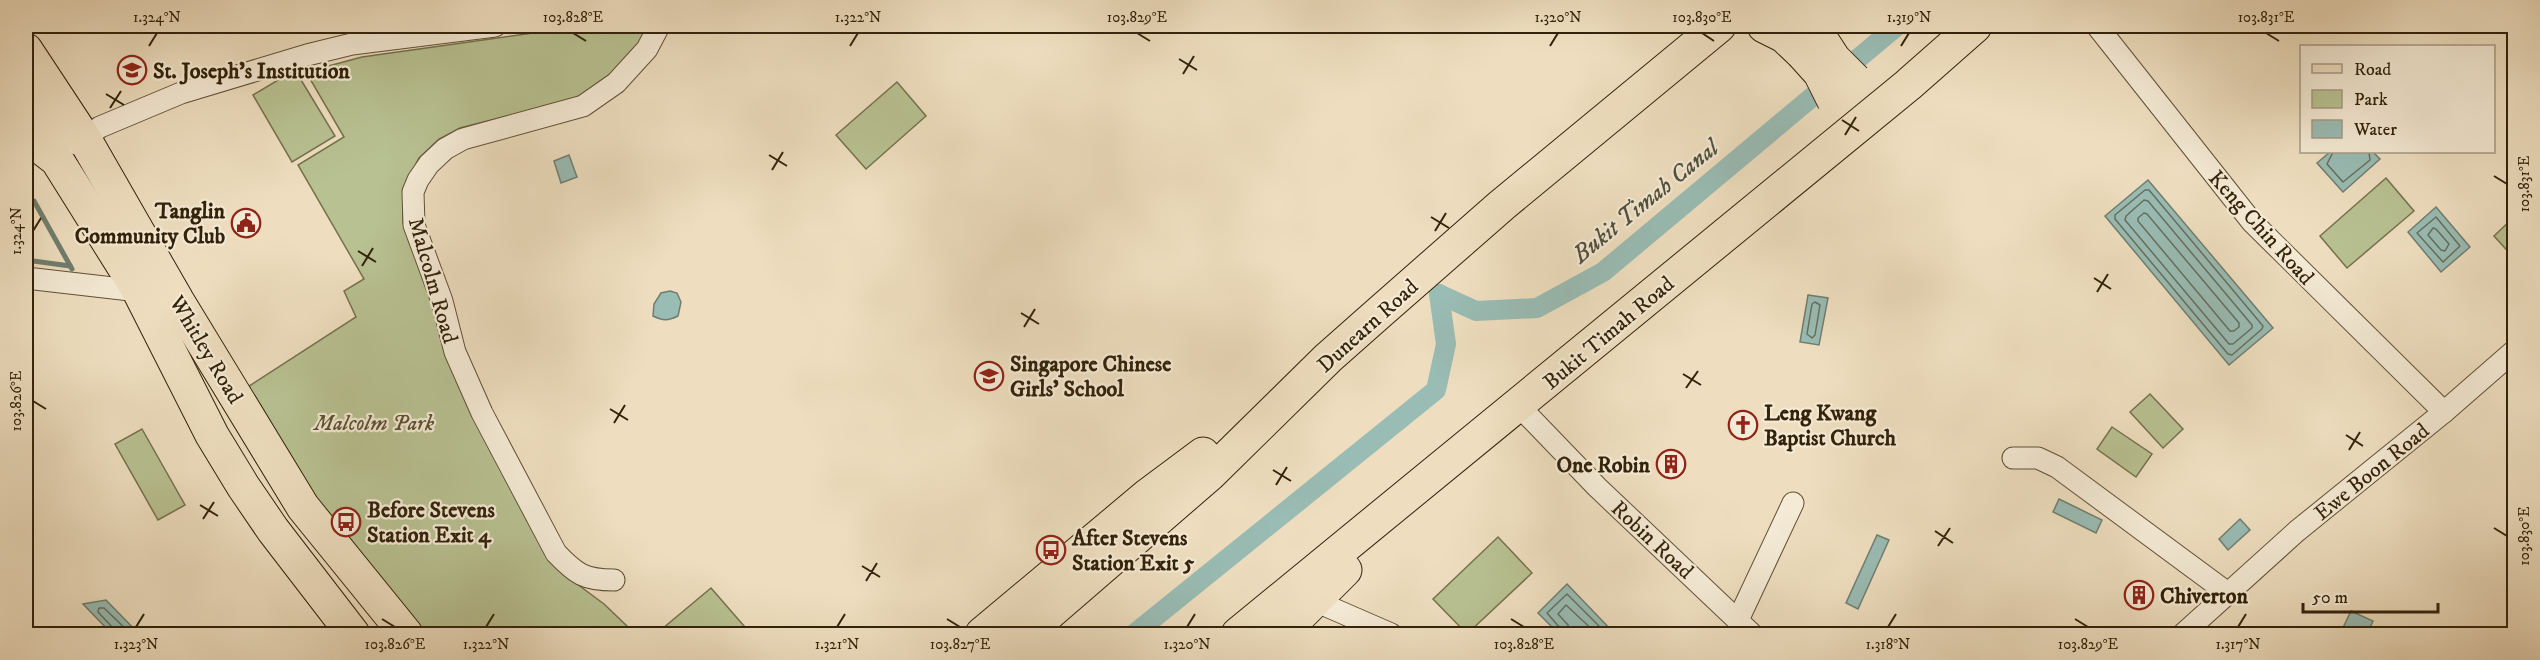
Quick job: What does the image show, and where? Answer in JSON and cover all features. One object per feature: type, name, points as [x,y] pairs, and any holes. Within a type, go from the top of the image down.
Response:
[{"type":"main road","name":"Dunearn Road","points":[[1025,634],[1210,474],[1328,358],[1502,205],[1719,26]]},
{"type":"main road","points":[[1764,26],[1784,36],[1813,39],[1820,73],[1845,90],[1866,85],[1884,88],[1908,85]]},
{"type":"main road","name":"Bukit Timah Road","points":[[1238,634],[1908,85],[1975,26]]},
{"type":"main road","name":"Whitley Road","points":[[26,50],[84,138],[177,300],[303,507],[406,634]]},
{"type":"main road","points":[[1816,159],[1830,132],[1845,90]]},
{"type":"main road","points":[[26,104],[84,138]]},
{"type":"main road","points":[[26,136],[57,160]]},
{"type":"main road","name":"Whitley Road","points":[[57,160],[139,291],[212,435],[243,486],[273,530],[353,634]]},
{"type":"main road","points":[[982,634],[1148,495],[1328,358]]},
{"type":"main road","points":[[1281,634],[1372,541],[1388,511]]},
{"type":"street","points":[[57,160],[100,127],[181,93],[306,55],[352,44],[495,26]]},
{"type":"street","name":"Malcolm Road","points":[[614,579],[597,580],[574,572],[556,553],[482,413],[455,352],[442,301],[414,225],[413,192],[417,180],[429,164],[445,149],[463,139],[583,106],[616,83],[646,49],[659,26]]},
{"type":"street","name":"Keng Chin Road","points":[[2097,26],[2252,222],[2444,412]]},
{"type":"street","points":[[26,278],[139,291]]},
{"type":"street","name":"Ewe Boon Road","points":[[2183,634],[2296,531],[2444,412],[2514,351]]},
{"type":"street","name":"Robin Road","points":[[1518,405],[1597,487],[1745,627],[1792,503]]},
{"type":"street","points":[[2013,458],[2038,458],[2057,467],[2229,594]]},
{"type":"street","points":[[1315,601],[1390,634]]},
{"type":"green space","name":"Malcolm Park","points":[[583,26],[651,26],[640,44],[608,76],[579,98],[460,128],[439,139],[419,158],[403,189],[403,222],[434,302],[569,578],[604,604],[629,628],[621,634],[420,634],[313,501],[243,390],[356,317],[344,291],[364,279],[298,165],[344,137],[306,72],[362,57]]},
{"type":"green space","points":[[295,70],[335,136],[292,162],[253,95]]},
{"type":"green space","points":[[897,82],[926,116],[866,169],[836,135]]},
{"type":"green space","points":[[2386,178],[2414,211],[2347,268],[2320,236]]},
{"type":"green space","points":[[2514,217],[2514,258],[2494,236]]},
{"type":"green space","points":[[2150,394],[2183,429],[2163,448],[2130,412]]},
{"type":"green space","points":[[2112,427],[2152,454],[2136,477],[2097,449]]},
{"type":"green space","points":[[142,429],[185,505],[158,520],[115,444]]},
{"type":"green space","points":[[1498,537],[1532,573],[1467,634],[1433,599]]},
{"type":"green space","points":[[711,588],[751,634],[656,634]]},
{"type":"water","points":[[2329,153],[2374,153],[2380,159],[2343,192],[2317,163]]},
{"type":"water","points":[[569,155],[577,177],[561,183],[554,161]]},
{"type":"water","points":[[2148,180],[2273,328],[2229,365],[2105,216]]},
{"type":"water","points":[[2436,207],[2470,247],[2441,272],[2408,232]]},
{"type":"water","points":[[670,291],[677,293],[681,302],[678,316],[666,320],[653,316],[654,304],[661,293]]},
{"type":"water","points":[[1808,295],[1828,298],[1819,345],[1800,342]]},
{"type":"water","points":[[2059,499],[2102,520],[2096,533],[2053,512]]},
{"type":"water","points":[[2240,519],[2250,530],[2228,550],[2219,539]]},
{"type":"water","points":[[1877,535],[1889,540],[1858,609],[1846,603]]},
{"type":"water","points":[[1567,584],[1615,634],[1559,634],[1538,613]]},
{"type":"water","points":[[106,600],[139,634],[112,634],[83,604]]},
{"type":"water","points":[[2351,611],[2373,621],[2367,634],[2340,634]]},
{"type":"waterway","name":"Bukit Timah Canal","points":[[1439,294],[1476,311],[1537,308],[1603,272],[1897,26]]},
{"type":"waterway","points":[[34,201],[72,269]]},
{"type":"waterway","points":[[26,260],[70,266]]},
{"type":"waterway","name":"Bukit Timah Canal","points":[[1134,634],[1436,390],[1446,344],[1439,294]]},
{"type":"place","name":"St. Joseph's Institution","points":[[132,70]]},
{"type":"place","name":"Tanglin Community Club","points":[[246,223]]},
{"type":"place","name":"Singapore Chinese Girls' School","points":[[989,376]]},
{"type":"place","name":"Leng Kwang Baptist Church","points":[[1743,425]]},
{"type":"place","name":"One Robin","points":[[1671,464]]},
{"type":"place","name":"Before Stevens Station Exit 4","points":[[346,522]]},
{"type":"place","name":"After Stevens Station Exit 5","points":[[1051,550]]},
{"type":"place","name":"Chiverton","points":[[2139,595]]}]
